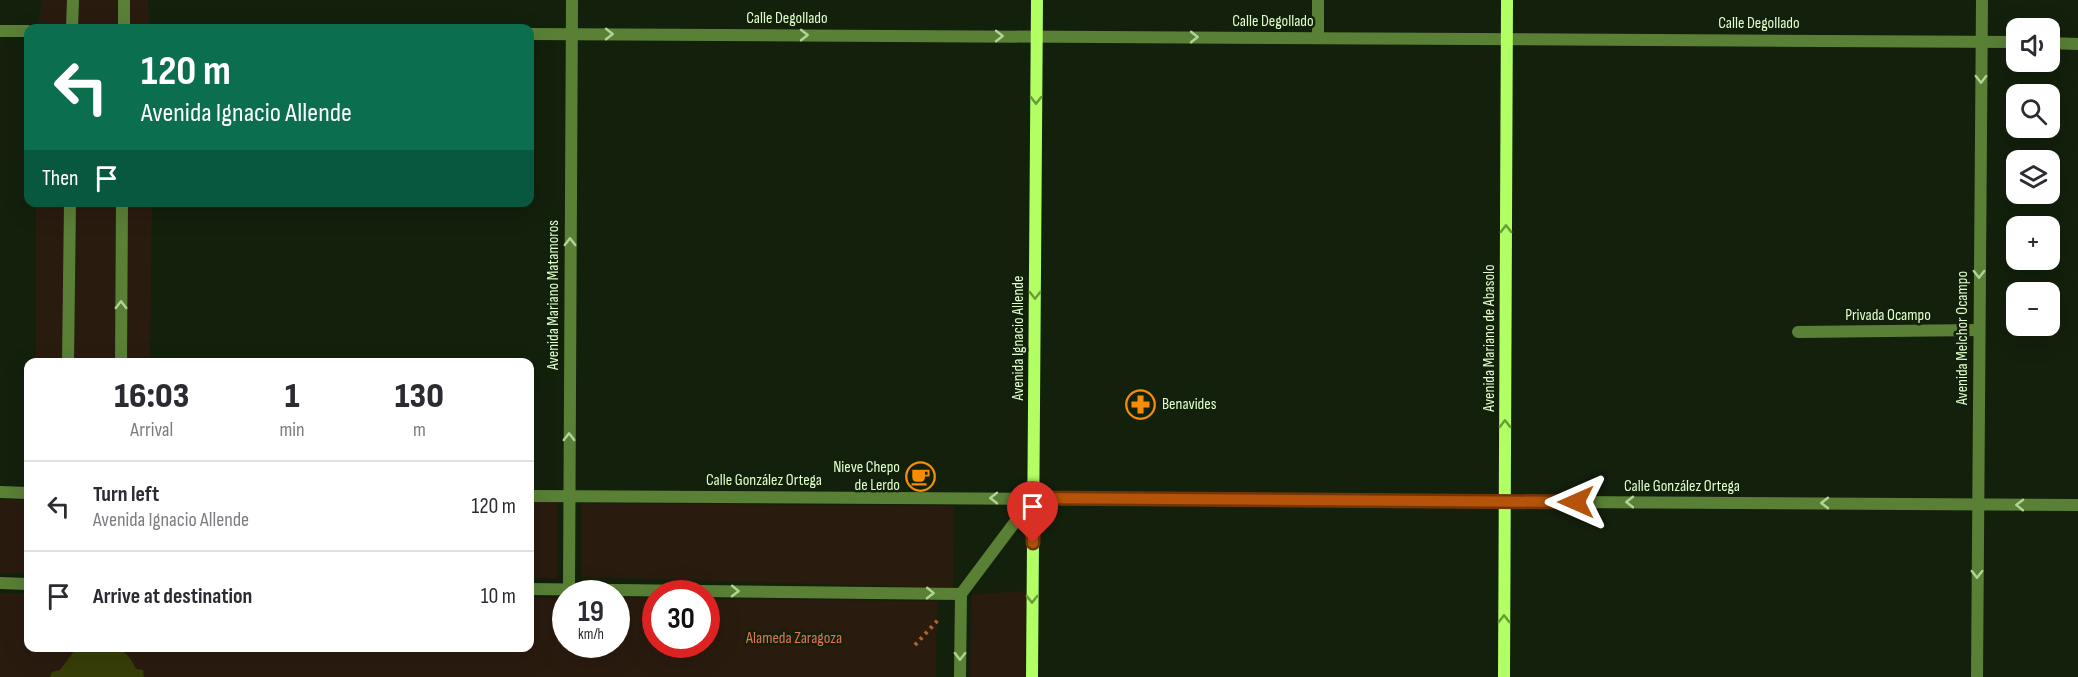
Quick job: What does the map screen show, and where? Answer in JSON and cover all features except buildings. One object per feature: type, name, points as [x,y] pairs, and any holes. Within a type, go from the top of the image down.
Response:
[{"type":"street","points":[[72,24],[73,0]]},
{"type":"street","points":[[124,0],[124,24]]},
{"type":"street","name":"Avenida Mariano Matamoros","points":[[569,580],[572,0]]},
{"type":"street","name":"Avenida Ignacio Allende","points":[[1032,677],[1037,0]]},
{"type":"street","points":[[1318,0],[1318,38]]},
{"type":"street","name":"Avenida Mariano de Abasolo","points":[[1504,677],[1508,0]]},
{"type":"street","name":"Avenida Melchor Ocampo","points":[[1977,677],[1982,0]]},
{"type":"street","points":[[0,31],[24,32]]},
{"type":"street","name":"Calle Degollado","points":[[534,34],[2006,42]]},
{"type":"street","points":[[2060,43],[2078,44]]},
{"type":"street","points":[[68,358],[70,207]]},
{"type":"street","points":[[121,358],[122,207]]},
{"type":"street","name":"Privada Ocampo","points":[[1798,333],[1979,330]]},
{"type":"street","points":[[0,492],[24,493]]},
{"type":"street","name":"Calle González Ortega","points":[[534,496],[2078,505]]},
{"type":"street","points":[[960,677],[961,594],[1033,498]]},
{"type":"street","points":[[0,583],[24,584]]},
{"type":"street","points":[[534,589],[552,589]]},
{"type":"street","points":[[630,590],[961,594]]},
{"type":"green space","points":[[42,0],[148,0],[150,24],[39,24]]},
{"type":"green space","points":[[36,207],[152,207],[150,358],[36,358]]},
{"type":"green space","points":[[0,500],[24,500],[24,574],[0,574]]},
{"type":"green space","points":[[534,502],[557,502],[557,579],[534,578]]},
{"type":"green space","points":[[582,503],[954,506],[953,588],[582,577]]},
{"type":"green space","points":[[1026,591],[1025,677],[970,677],[972,594]]},
{"type":"green space","name":"Alameda Zaragoza","points":[[0,593],[24,593],[24,652],[534,652],[534,597],[552,598],[552,658],[630,658],[630,598],[642,598],[642,658],[720,658],[720,599],[937,601],[936,677],[0,677]]},
{"type":"shaded area","points":[[74,652],[123,652],[136,669],[143,670],[144,677],[50,677],[52,672],[60,670]]},
{"type":"place","name":"Benavides","points":[[1141,404]]},
{"type":"place","name":"Nieve Chepo de Lerdo","points":[[921,476]]},
{"type":"route","points":[[1033,543],[1033,498],[1576,502]]}]
